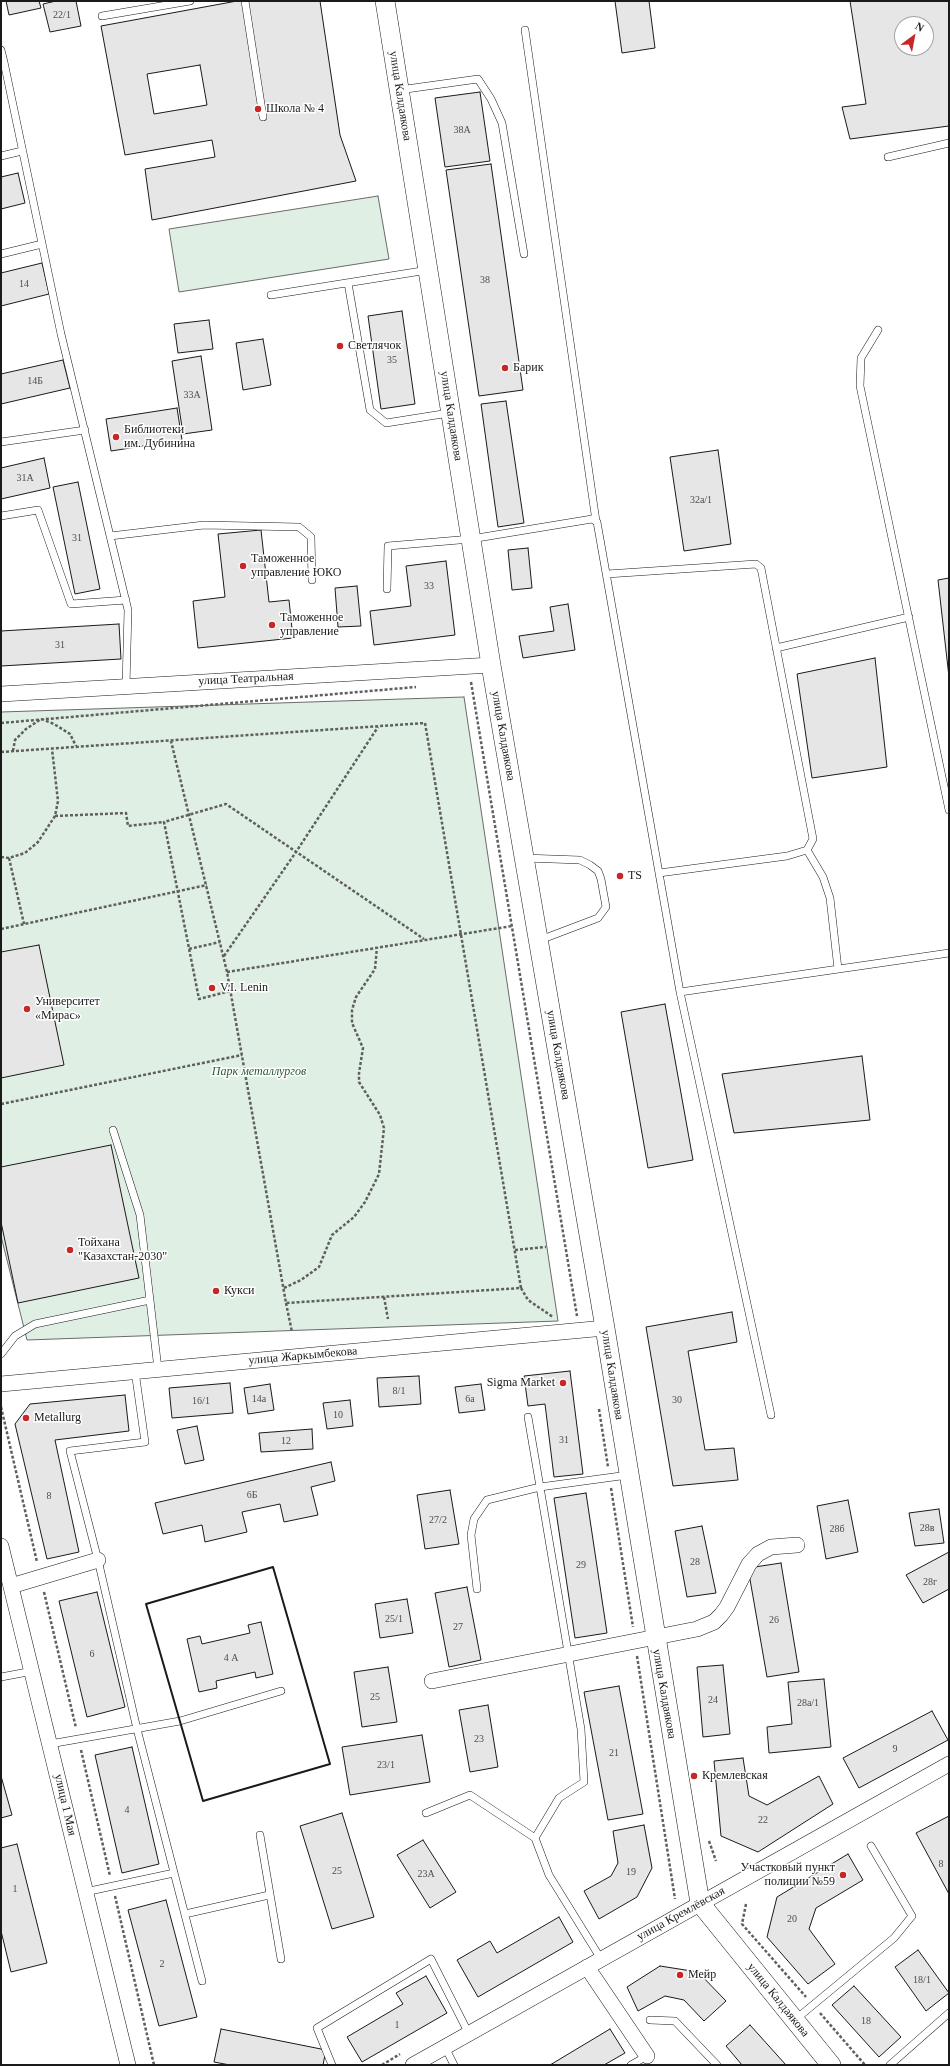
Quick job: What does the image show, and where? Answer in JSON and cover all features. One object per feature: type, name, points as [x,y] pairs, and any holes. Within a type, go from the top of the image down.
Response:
[{"type":"street","name":"улица Калдаякова","points":[[385,1],[491,665],[605,1328],[628,1475],[700,1903],[826,2063]]},
{"type":"street","name":"улица Театральная","points":[[1,694],[491,665]]},
{"type":"street","name":"улица Жаркымбекова","points":[[1,1384],[605,1328]]},
{"type":"street","points":[[432,1681],[697,1629],[714,1622],[727,1607],[749,1564],[758,1554],[771,1547],[797,1545]]},
{"type":"street","name":"улица 1 Мая","points":[[1,1546],[33,1671],[85,1892],[128,2065]]},
{"type":"street","points":[[11,1586],[98,1560]]},
{"type":"street","name":"улица Кремлёвская","points":[[413,2065],[949,1764]]},
{"type":"street","points":[[587,1967],[647,2056]]},
{"type":"lane","points":[[102,16],[190,1]]},
{"type":"lane","points":[[245,1],[263,117]]},
{"type":"lane","points":[[526,30],[596,521],[607,574],[680,992],[771,1415]]},
{"type":"lane","points":[[1,50],[2,63],[61,334],[128,610],[126,686]]},
{"type":"lane","points":[[399,90],[478,79],[491,99],[502,123],[524,254]]},
{"type":"lane","points":[[888,157],[949,143]]},
{"type":"lane","points":[[1,156],[22,151]]},
{"type":"lane","points":[[1,254],[42,244]]},
{"type":"lane","points":[[271,295],[428,270]]},
{"type":"lane","points":[[348,283],[370,410],[386,424],[451,413]]},
{"type":"lane","points":[[878,330],[861,358],[860,386],[949,810]]},
{"type":"lane","points":[[1,442],[84,430]]},
{"type":"lane","points":[[1,516],[38,510],[71,604],[126,600]]},
{"type":"lane","points":[[388,589],[388,546],[471,539],[592,519],[596,521]]},
{"type":"lane","points":[[110,536],[204,525],[299,527],[311,537],[312,580]]},
{"type":"lane","points":[[607,574],[759,565],[761,568],[813,839],[807,850],[787,856],[659,874]]},
{"type":"lane","points":[[776,648],[909,617]]},
{"type":"lane","points":[[807,850],[823,877],[830,898],[838,970]]},
{"type":"lane","points":[[524,858],[580,860],[590,865],[598,871],[606,906],[598,918],[591,922],[538,940]]},
{"type":"lane","points":[[680,992],[949,953]]},
{"type":"lane","points":[[113,1130],[140,1215],[158,1369]]},
{"type":"lane","points":[[1,1354],[15,1336],[35,1324],[150,1300]]},
{"type":"lane","points":[[135,1371],[145,1442],[70,1451],[98,1560],[137,1729],[202,1981]]},
{"type":"lane","points":[[528,1417],[567,1654],[581,1729],[584,1782],[559,1798],[535,1838]]},
{"type":"lane","points":[[477,1589],[471,1535],[474,1519],[487,1500],[540,1487],[628,1475]]},
{"type":"lane","points":[[1,1677],[33,1671]]},
{"type":"lane","points":[[50,1744],[180,1720],[281,1691]]},
{"type":"lane","points":[[426,1813],[470,1795],[535,1838],[549,1875],[601,1959]]},
{"type":"lane","points":[[260,1835],[281,1959]]},
{"type":"lane","points":[[794,2021],[894,1938],[912,1916],[871,1846]]},
{"type":"lane","points":[[85,1892],[174,1873]]},
{"type":"lane","points":[[185,1914],[269,1895]]},
{"type":"lane","points":[[332,2065],[317,2028],[431,1959],[469,2034]]},
{"type":"lane","points":[[890,2065],[949,2013]]},
{"type":"lane","points":[[650,2020],[675,2021],[716,2065]]},
{"type":"lane","points":[[445,2047],[454,2065]]},
{"type":"lane","points":[[631,2065],[647,2056]]},
{"type":"path","points":[[463,683],[471,682],[580,1331]]},
{"type":"path","points":[[1,723],[423,686]]},
{"type":"path","points":[[41,719],[54,724],[70,734],[76,746]]},
{"type":"path","points":[[13,751],[15,740],[26,728],[41,719]]},
{"type":"path","points":[[1,752],[424,723],[521,1288],[528,1300],[558,1321]]},
{"type":"path","points":[[223,957],[296,852],[378,727]]},
{"type":"path","points":[[172,741],[220,942],[292,1332]]},
{"type":"path","points":[[1,857],[9,858],[25,853],[38,842],[55,816],[58,801],[52,749]]},
{"type":"path","points":[[55,816],[126,812],[128,826],[164,822],[226,804],[424,939]]},
{"type":"path","points":[[164,822],[200,999],[230,992]]},
{"type":"path","points":[[9,858],[24,924]]},
{"type":"path","points":[[1,929],[207,885]]},
{"type":"path","points":[[226,972],[377,946],[512,926]]},
{"type":"path","points":[[190,949],[220,942]]},
{"type":"path","points":[[284,1288],[301,1280],[318,1267],[332,1235],[354,1217],[365,1202],[379,1174],[384,1128],[380,1115],[359,1082],[363,1048],[352,1023],[352,1010],[356,997],[375,969],[377,946]]},
{"type":"path","points":[[1,1104],[242,1055]]},
{"type":"path","points":[[515,1250],[546,1246]]},
{"type":"path","points":[[286,1303],[521,1288]]},
{"type":"path","points":[[384,1297],[388,1319]]},
{"type":"path","points":[[601,1426],[676,1898],[669,1902]]},
{"type":"path","points":[[746,1904],[742,1924],[809,2000]]},
{"type":"path","points":[[819,2012],[865,2065]]},
{"type":"path","points":[[382,2065],[402,2054]]},
{"type":"green space","points":[[378,196],[389,259],[179,292],[169,229]]},
{"type":"green space","name":"Парк металлургов","points":[[464,697],[558,1321],[27,1340],[1,1236],[1,712]]},
{"type":"building","points":[[6,1],[39,1],[41,8],[9,15]]},
{"type":"building","points":[[56,1],[76,1],[81,26],[50,32],[43,4]]},
{"type":"building","name":"Школа № 4","points":[[237,1],[320,1],[340,135],[356,181],[152,220],[145,169],[215,157],[212,140],[125,155],[101,26]],"holes":[[[200,65],[207,105],[154,114],[147,74]]]},
{"type":"building","points":[[615,1],[649,1],[655,48],[622,53]]},
{"type":"building","points":[[850,1],[949,1],[949,126],[850,139],[842,107],[866,104]]},
{"type":"building","points":[[480,92],[490,161],[445,167],[435,98]]},
{"type":"building","points":[[491,164],[523,390],[479,396],[446,170]]},
{"type":"building","points":[[18,173],[25,203],[1,209],[1,177]]},
{"type":"building","points":[[42,263],[49,294],[1,306],[1,273]]},
{"type":"building","points":[[402,311],[415,404],[381,409],[368,316]]},
{"type":"building","points":[[209,320],[213,349],[178,353],[174,324]]},
{"type":"building","points":[[263,339],[271,385],[243,390],[236,343]]},
{"type":"building","points":[[201,356],[212,430],[183,434],[172,361]]},
{"type":"building","points":[[63,360],[70,388],[1,404],[1,374]]},
{"type":"building","points":[[506,401],[524,523],[498,527],[481,404]]},
{"type":"building","points":[[177,408],[182,440],[111,451],[106,419]]},
{"type":"building","points":[[718,450],[731,544],[684,551],[670,457]]},
{"type":"building","points":[[44,458],[50,488],[1,499],[1,468]]},
{"type":"building","points":[[78,482],[100,589],[75,594],[53,487]]},
{"type":"building","name":"Таможенное управление ЮКО","points":[[261,530],[269,602],[289,600],[293,638],[198,648],[193,601],[225,597],[218,534]]},
{"type":"building","points":[[528,548],[532,588],[512,590],[508,550]]},
{"type":"building","points":[[446,561],[455,635],[374,645],[370,611],[411,606],[406,566]]},
{"type":"building","points":[[949,578],[949,677],[938,580]]},
{"type":"building","points":[[357,586],[361,626],[338,627],[335,588]]},
{"type":"building","points":[[568,604],[575,650],[523,658],[519,636],[554,631],[550,607]]},
{"type":"building","points":[[119,624],[121,659],[1,666],[1,631]]},
{"type":"building","points":[[875,658],[887,767],[812,778],[797,674]]},
{"type":"building","name":"Университет «Мирас»","points":[[39,945],[64,1065],[1,1078],[1,952]]},
{"type":"building","points":[[665,1004],[693,1160],[648,1168],[621,1012]]},
{"type":"building","points":[[862,1056],[870,1120],[734,1133],[722,1074]]},
{"type":"building","name":"Тойхана \"Казахстан-2030\"","points":[[111,1145],[139,1278],[18,1303],[1,1222],[1,1167]]},
{"type":"building","points":[[732,1312],[737,1342],[688,1351],[705,1450],[734,1448],[738,1480],[673,1486],[646,1327]]},
{"type":"building","points":[[570,1371],[583,1474],[554,1477],[545,1404],[528,1406],[524,1376]]},
{"type":"building","points":[[419,1376],[421,1404],[379,1407],[377,1378]]},
{"type":"building","points":[[230,1383],[233,1413],[172,1418],[169,1388]]},
{"type":"building","points":[[270,1384],[274,1410],[248,1414],[244,1388]]},
{"type":"building","points":[[481,1384],[485,1410],[459,1413],[455,1387]]},
{"type":"building","points":[[125,1395],[129,1431],[55,1440],[79,1552],[47,1559],[15,1424],[30,1404]]},
{"type":"building","points":[[350,1400],[353,1426],[327,1429],[323,1403]]},
{"type":"building","points":[[197,1426],[204,1460],[185,1464],[177,1430]]},
{"type":"building","points":[[312,1429],[313,1449],[261,1452],[259,1433]]},
{"type":"building","points":[[331,1462],[335,1481],[311,1487],[318,1515],[284,1522],[280,1504],[242,1512],[247,1532],[205,1542],[202,1525],[163,1534],[155,1503]]},
{"type":"building","points":[[450,1490],[459,1544],[425,1549],[417,1495]]},
{"type":"building","points":[[586,1493],[607,1633],[575,1638],[554,1498]]},
{"type":"building","points":[[848,1500],[858,1552],[826,1559],[817,1506]]},
{"type":"building","points":[[939,1509],[944,1543],[915,1546],[909,1513]]},
{"type":"building","points":[[702,1526],[716,1593],[687,1597],[675,1531]]},
{"type":"building","points":[[949,1552],[949,1589],[923,1603],[906,1575]]},
{"type":"building","points":[[781,1563],[799,1672],[767,1677],[748,1568]]},
{"type":"building","points":[[467,1587],[481,1660],[449,1667],[435,1593]]},
{"type":"building","points":[[97,1592],[125,1707],[87,1717],[59,1601]]},
{"type":"building","points":[[407,1599],[413,1633],[380,1638],[375,1604]]},
{"type":"building","points":[[261,1622],[273,1674],[256,1678],[255,1672],[216,1681],[217,1688],[199,1692],[187,1639],[200,1636],[202,1644],[250,1633],[248,1625]]},
{"type":"building","points":[[723,1665],[730,1734],[703,1737],[697,1667]]},
{"type":"building","points":[[388,1667],[397,1722],[362,1727],[354,1672]]},
{"type":"building","points":[[824,1679],[831,1747],[769,1753],[767,1727],[792,1724],[788,1682]]},
{"type":"building","points":[[619,1686],[643,1814],[608,1820],[584,1692]]},
{"type":"building","points":[[488,1705],[498,1767],[470,1772],[459,1710]]},
{"type":"building","points":[[932,1711],[948,1740],[859,1788],[843,1758]]},
{"type":"building","points":[[422,1735],[430,1782],[350,1795],[342,1747]]},
{"type":"building","points":[[132,1747],[159,1864],[122,1873],[95,1755]]},
{"type":"building","points":[[743,1758],[749,1796],[767,1805],[819,1776],[833,1804],[758,1852],[721,1836],[714,1761]]},
{"type":"building","points":[[1,1776],[12,1815],[1,1818]]},
{"type":"building","points":[[342,1813],[374,1917],[332,1929],[300,1826]]},
{"type":"building","points":[[949,1816],[949,1894],[916,1833]]},
{"type":"building","points":[[644,1825],[652,1868],[637,1897],[599,1919],[584,1891],[611,1876],[618,1863],[613,1831]]},
{"type":"building","points":[[423,1840],[456,1892],[430,1908],[397,1855]]},
{"type":"building","points":[[17,1844],[47,1963],[11,1972],[1,1931],[1,1848]]},
{"type":"building","points":[[848,1854],[863,1880],[816,1908],[809,1929],[835,1964],[808,1984],[767,1937],[777,1897]]},
{"type":"building","points":[[166,1900],[197,2017],[159,2026],[128,1910]]},
{"type":"building","points":[[559,1917],[573,1942],[478,1997],[457,1960],[490,1941],[497,1953]]},
{"type":"building","points":[[918,1950],[949,1993],[926,2011],[895,1967]]},
{"type":"building","points":[[660,1966],[698,1972],[726,2001],[704,2021],[684,2000],[665,1996],[638,2011],[627,1987]]},
{"type":"building","points":[[426,1976],[447,2013],[362,2062],[347,2037],[403,2004],[396,1993]]},
{"type":"building","points":[[854,1986],[901,2037],[879,2057],[832,2005]]},
{"type":"building","points":[[750,2025],[786,2065],[742,2065],[726,2046]]},
{"type":"building","points":[[221,2029],[326,2050],[323,2065],[230,2065],[214,2062]]},
{"type":"building","points":[[610,2029],[625,2053],[604,2065],[550,2065]]},
{"type":"wall","points":[[273,1567],[330,1764],[203,1801],[146,1604],[273,1567]]},
{"type":"place","name":"Школа № 4","points":[[258,109]]},
{"type":"place","name":"Светлячок","points":[[340,346]]},
{"type":"place","name":"Барик","points":[[505,368]]},
{"type":"place","name":"Библиотеки им. Дубинина","points":[[116,437]]},
{"type":"place","name":"Таможенное управление ЮКО","points":[[243,566]]},
{"type":"place","name":"Таможенное управление","points":[[272,625]]},
{"type":"place","name":"TS","points":[[620,876]]},
{"type":"place","name":"V.I. Lenin","points":[[212,988]]},
{"type":"place","name":"Университет «Мирас»","points":[[27,1009]]},
{"type":"place","name":"Тойхана \"Казахстан-2030\"","points":[[70,1250]]},
{"type":"place","name":"Кукси","points":[[216,1291]]},
{"type":"place","name":"Sigma Market","points":[[563,1383]]},
{"type":"place","name":"Metallurg","points":[[26,1418]]},
{"type":"place","name":"Кремлевская","points":[[694,1776]]},
{"type":"place","name":"Участковый пункт полиции №59","points":[[843,1875]]},
{"type":"place","name":"Мейр","points":[[680,1975]]}]
